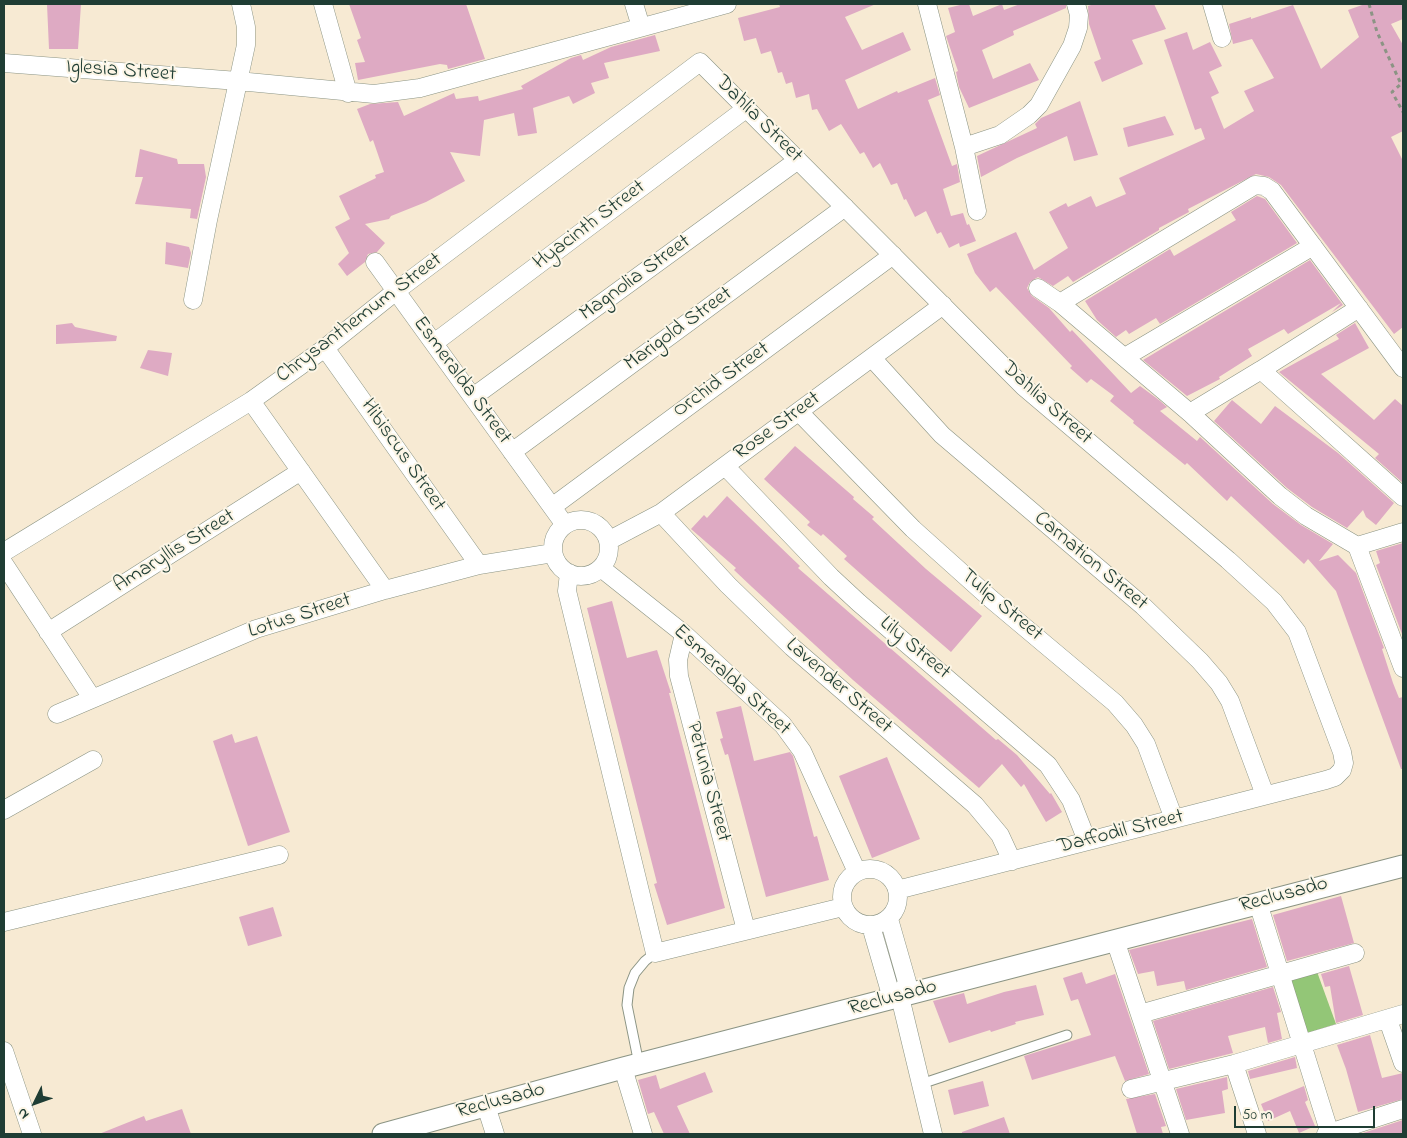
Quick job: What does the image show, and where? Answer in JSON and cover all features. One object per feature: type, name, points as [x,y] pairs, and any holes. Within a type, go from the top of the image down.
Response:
[{"type":"street","points":[[193,300],[246,45],[246,27],[241,4]]},
{"type":"street","points":[[324,4],[348,93]]},
{"type":"street","points":[[634,4],[641,27]]},
{"type":"street","name":"Iglesia Street","points":[[4,63],[238,81],[374,94],[420,88],[727,4]]},
{"type":"street","points":[[928,4],[964,147],[977,211]]},
{"type":"street","points":[[964,147],[1000,135],[1029,115],[1039,105],[1072,46],[1078,28],[1079,15],[1076,4]]},
{"type":"street","points":[[1212,4],[1222,38]]},
{"type":"street","name":"Dahlia Street","points":[[700,62],[1058,418],[1228,560],[1286,616],[1297,632],[1342,752],[1344,763],[1342,770]]},
{"type":"street","name":"Chrysanthemum Street","points":[[4,552],[251,401],[325,348],[396,291],[700,62]]},
{"type":"street","name":"Hyacinth Street","points":[[434,343],[747,108]]},
{"type":"street","name":"Magnolia Street","points":[[473,397],[798,160]]},
{"type":"street","points":[[1060,303],[1255,185],[1264,186],[1272,192],[1403,368]]},
{"type":"street","name":"Marigold Street","points":[[512,452],[845,207]]},
{"type":"street","points":[[1125,357],[1313,246]]},
{"type":"street","name":"Orchid Street","points":[[552,507],[893,255]]},
{"type":"street","name":"Esmeralda Street","points":[[375,262],[565,525]]},
{"type":"street","points":[[1038,288],[1060,303],[1125,357],[1190,413],[1280,496],[1306,516],[1356,546],[1403,668]]},
{"type":"street","name":"Rose Street","points":[[608,541],[661,513],[943,305]]},
{"type":"street","points":[[1190,413],[1359,308]]},
{"type":"street","name":"Hibiscus Street","points":[[325,348],[479,565]]},
{"type":"street","name":"Carnation Street","points":[[872,358],[942,434],[1143,606],[1200,661],[1219,683],[1230,701],[1265,795]]},
{"type":"street","points":[[1261,370],[1403,497]]},
{"type":"street","points":[[251,401],[385,590]]},
{"type":"street","name":"Tulip Street","points":[[799,412],[913,529],[1115,703],[1134,725],[1146,744],[1174,819]]},
{"type":"street","name":"Lily Street","points":[[725,466],[825,571],[859,603],[1048,765],[1071,800],[1087,841]]},
{"type":"street","name":"Amaryllis Street","points":[[48,632],[301,471]]},
{"type":"street","name":"Lavender Street","points":[[661,513],[728,585],[792,647],[976,805],[1000,835],[1012,861]]},
{"type":"street","points":[[586,520],[596,524],[604,532],[608,541],[607,560],[601,568],[586,576],[569,573],[556,561],[553,553],[553,542],[557,533],[565,525],[574,521],[586,520]]},
{"type":"street","points":[[1356,546],[1403,532]]},
{"type":"street","name":"Lotus Street","points":[[57,714],[256,629],[385,590],[479,565],[553,553]]},
{"type":"street","points":[[4,564],[92,698]]},
{"type":"street","name":"Esmeralda Street","points":[[601,568],[684,634],[776,718],[802,751],[857,872]]},
{"type":"street","points":[[569,573],[568,598],[655,953],[843,906]]},
{"type":"street","name":"Petunia Street","points":[[684,634],[678,660],[679,676],[746,930]]},
{"type":"street","points":[[4,810],[94,760]]},
{"type":"street","name":"Daffodil Street","points":[[897,890],[1326,780],[1342,770]]},
{"type":"street","points":[[4,922],[279,855]]},
{"type":"street","name":"Reclusado","points":[[383,1134],[631,1066],[1258,902],[1403,866]]},
{"type":"street","points":[[866,869],[886,874],[893,881],[897,890],[896,910],[889,919],[871,926],[853,921],[843,906],[841,896],[843,886],[849,878],[857,872],[866,869]]},
{"type":"street","points":[[1258,902],[1329,1134],[1403,1109]]},
{"type":"street","points":[[889,919],[907,982],[900,997]]},
{"type":"street","points":[[871,926],[889,988],[900,997],[933,1134]]},
{"type":"street","points":[[1115,940],[1180,1134]]},
{"type":"street","points":[[1140,1014],[1355,953]]},
{"type":"street","points":[[1131,1089],[1234,1064],[1396,1017],[1403,1063]]},
{"type":"street","points":[[4,1051],[32,1134]]},
{"type":"street","points":[[1234,1064],[1257,1134]]},
{"type":"street","points":[[631,1066],[643,1134]]},
{"type":"street","points":[[486,1106],[494,1134]]},
{"type":"lane","points":[[631,1066],[627,1005],[629,988],[635,972],[644,961],[655,953]]},
{"type":"lane","points":[[921,1084],[1067,1035]]},
{"type":"path","points":[[1369,4],[1378,32],[1401,84],[1392,92],[1403,112]]},
{"type":"green space","points":[[1316,969],[1336,1024],[1304,1034],[1285,980]]},
{"type":"building","points":[[47,4],[81,4],[78,49],[49,49]]},
{"type":"building","points":[[349,4],[466,4],[485,59],[448,69],[447,65],[440,64],[358,80],[355,63],[365,62],[357,40],[361,38]]},
{"type":"building","points":[[779,4],[876,4],[845,17],[862,50],[903,32],[911,50],[845,80],[858,109],[897,91],[898,93],[935,78],[940,95],[928,100],[952,166],[957,164],[960,182],[943,189],[951,216],[963,213],[976,241],[960,247],[959,243],[949,248],[941,232],[937,234],[926,211],[915,217],[906,199],[904,200],[897,183],[891,185],[880,163],[873,168],[864,152],[860,154],[841,124],[829,131],[817,109],[812,110],[809,94],[796,98],[792,82],[786,84],[782,72],[778,73],[771,51],[761,54],[756,38],[744,41],[738,18],[780,7]]},
{"type":"building","points":[[969,4],[973,16],[1002,4],[1004,10],[1020,4],[1066,4],[1066,8],[1013,31],[1014,35],[982,50],[993,79],[1030,63],[1039,80],[969,108],[959,87],[956,72],[958,71],[946,36],[955,32],[948,8]]},
{"type":"building","points":[[1094,4],[1154,4],[1166,29],[1132,40],[1143,64],[1102,82],[1094,62],[1101,59],[1089,24],[1088,6]]},
{"type":"building","points":[[1365,4],[1403,4],[1403,19],[1391,24],[1403,45],[1403,131],[1391,137],[1403,161],[1403,327],[1394,334],[1281,185],[1269,177],[1256,174],[1188,209],[1189,212],[1159,228],[1159,230],[1073,282],[1068,276],[1053,286],[1038,277],[1030,282],[1027,288],[1032,296],[1049,308],[1070,332],[1072,330],[1131,393],[1140,386],[1159,400],[1167,407],[1160,411],[1197,441],[1200,437],[1273,504],[1301,525],[1333,544],[1319,561],[1338,555],[1356,573],[1384,648],[1382,649],[1393,683],[1399,698],[1403,697],[1403,769],[1401,769],[1336,591],[1308,559],[1304,564],[1231,496],[1227,501],[1187,463],[1185,465],[1133,423],[1134,421],[1110,401],[1114,396],[1091,379],[1087,383],[1070,368],[1072,366],[996,287],[990,292],[975,273],[967,254],[1016,232],[1034,270],[1068,248],[1049,212],[1066,203],[1068,207],[1091,196],[1096,207],[1126,194],[1119,178],[1205,139],[1201,128],[1195,130],[1164,40],[1187,32],[1193,50],[1210,42],[1222,66],[1209,72],[1219,93],[1211,97],[1224,129],[1254,111],[1244,91],[1274,78],[1252,39],[1233,44],[1229,24],[1293,5],[1321,69],[1359,37],[1348,10]]},
{"type":"building","points":[[655,35],[660,51],[604,63],[609,78],[591,83],[595,93],[573,104],[569,96],[533,108],[537,133],[518,136],[514,113],[484,120],[480,156],[450,152],[465,181],[426,202],[391,216],[389,219],[365,224],[385,243],[377,252],[368,254],[365,262],[347,276],[338,264],[349,253],[335,227],[350,219],[339,196],[376,178],[375,175],[384,172],[373,140],[370,142],[357,109],[370,104],[398,102],[404,116],[454,93],[456,99],[478,96],[479,101],[523,89],[521,86],[571,58],[581,55],[583,60],[611,47]]},
{"type":"building","points":[[1080,101],[1098,155],[1074,161],[1067,136],[1017,158],[981,177],[977,156],[1037,128],[1035,124],[1041,118]]},
{"type":"building","points":[[1165,116],[1174,135],[1128,147],[1123,128]]},
{"type":"building","points":[[140,149],[177,159],[178,164],[204,164],[206,177],[197,219],[190,218],[191,209],[135,204],[143,177],[135,177]]},
{"type":"building","points":[[1257,196],[1265,199],[1297,243],[1160,324],[1156,318],[1129,334],[1126,330],[1116,337],[1097,320],[1085,301],[1170,249],[1174,256],[1236,220],[1231,212]]},
{"type":"building","points":[[166,242],[189,247],[191,253],[188,268],[165,264]]},
{"type":"building","points":[[1310,260],[1343,305],[1332,312],[1341,303],[1288,334],[1284,329],[1248,349],[1252,356],[1219,377],[1220,379],[1187,396],[1143,360]]},
{"type":"building","points":[[72,323],[75,327],[117,336],[116,341],[56,344],[56,325]]},
{"type":"building","points":[[1355,323],[1369,348],[1321,374],[1374,420],[1395,399],[1403,406],[1403,483],[1375,458],[1379,454],[1279,372],[1339,339],[1336,335]]},
{"type":"building","points":[[148,350],[172,353],[168,376],[140,368]]},
{"type":"building","points":[[1232,400],[1261,424],[1275,406],[1338,453],[1394,503],[1376,525],[1366,517],[1363,510],[1347,528],[1312,507],[1287,488],[1214,421]]},
{"type":"building","points":[[795,446],[854,497],[853,499],[874,517],[872,519],[926,569],[982,616],[951,652],[844,559],[847,556],[823,534],[821,536],[807,525],[810,522],[764,479]]},
{"type":"building","points":[[727,496],[800,566],[798,568],[996,740],[998,739],[1017,755],[1051,793],[1062,812],[1046,822],[1024,784],[1021,787],[1002,764],[979,788],[853,680],[752,587],[734,570],[736,568],[691,529],[704,515],[707,518]]},
{"type":"building","points":[[1403,543],[1402,634],[1376,565],[1380,563],[1376,551]]},
{"type":"building","points":[[612,601],[627,658],[657,650],[671,693],[669,693],[725,908],[667,925],[654,884],[657,883],[587,608]]},
{"type":"building","points":[[741,706],[754,761],[790,752],[793,756],[814,837],[817,836],[829,880],[766,897],[728,754],[725,755],[720,739],[723,738],[716,712]]},
{"type":"building","points":[[232,734],[235,743],[257,736],[290,832],[248,846],[213,741]]},
{"type":"building","points":[[887,757],[920,839],[872,858],[839,776]]},
{"type":"building","points":[[1341,896],[1354,943],[1287,961],[1273,915]]},
{"type":"building","points":[[273,907],[282,936],[248,946],[239,917]]},
{"type":"building","points":[[1252,919],[1267,967],[1186,990],[1184,981],[1157,986],[1154,971],[1138,974],[1129,950]]},
{"type":"building","points":[[1349,966],[1363,1015],[1336,1023],[1330,986],[1325,987],[1321,974]]},
{"type":"building","points":[[1082,972],[1086,984],[1115,974],[1149,1074],[1125,1081],[1115,1056],[1032,1080],[1024,1056],[1091,1035],[1078,999],[1071,1001],[1063,978]]},
{"type":"building","points":[[1036,985],[1044,1015],[949,1043],[933,1001],[964,993],[967,1004],[1004,992]]},
{"type":"building","points":[[1273,987],[1281,1012],[1277,1013],[1282,1039],[1268,1043],[1265,1027],[1228,1036],[1233,1053],[1169,1069],[1153,1021]]},
{"type":"building","points":[[1370,1035],[1382,1078],[1403,1073],[1403,1099],[1358,1112],[1337,1045]]},
{"type":"building","points":[[1295,1057],[1297,1068],[1250,1079],[1248,1071]]},
{"type":"building","points":[[705,1072],[713,1092],[677,1106],[690,1134],[664,1134],[654,1112],[648,1114],[638,1080],[656,1075],[660,1089]]},
{"type":"building","points":[[1227,1077],[1228,1089],[1222,1091],[1225,1113],[1186,1120],[1176,1089]]},
{"type":"building","points":[[983,1081],[989,1106],[954,1115],[948,1090]]},
{"type":"building","points":[[1304,1086],[1308,1100],[1305,1102],[1315,1126],[1299,1133],[1290,1111],[1268,1121],[1261,1104]]},
{"type":"building","points":[[1155,1094],[1166,1126],[1161,1127],[1163,1134],[1137,1134],[1126,1099]]},
{"type":"building","points":[[182,1109],[191,1134],[99,1134],[144,1116],[146,1121]]},
{"type":"building","points":[[1004,1117],[1010,1134],[962,1134],[962,1132]]},
{"type":"building","points":[[1403,1120],[1403,1134],[1363,1133]]}]
